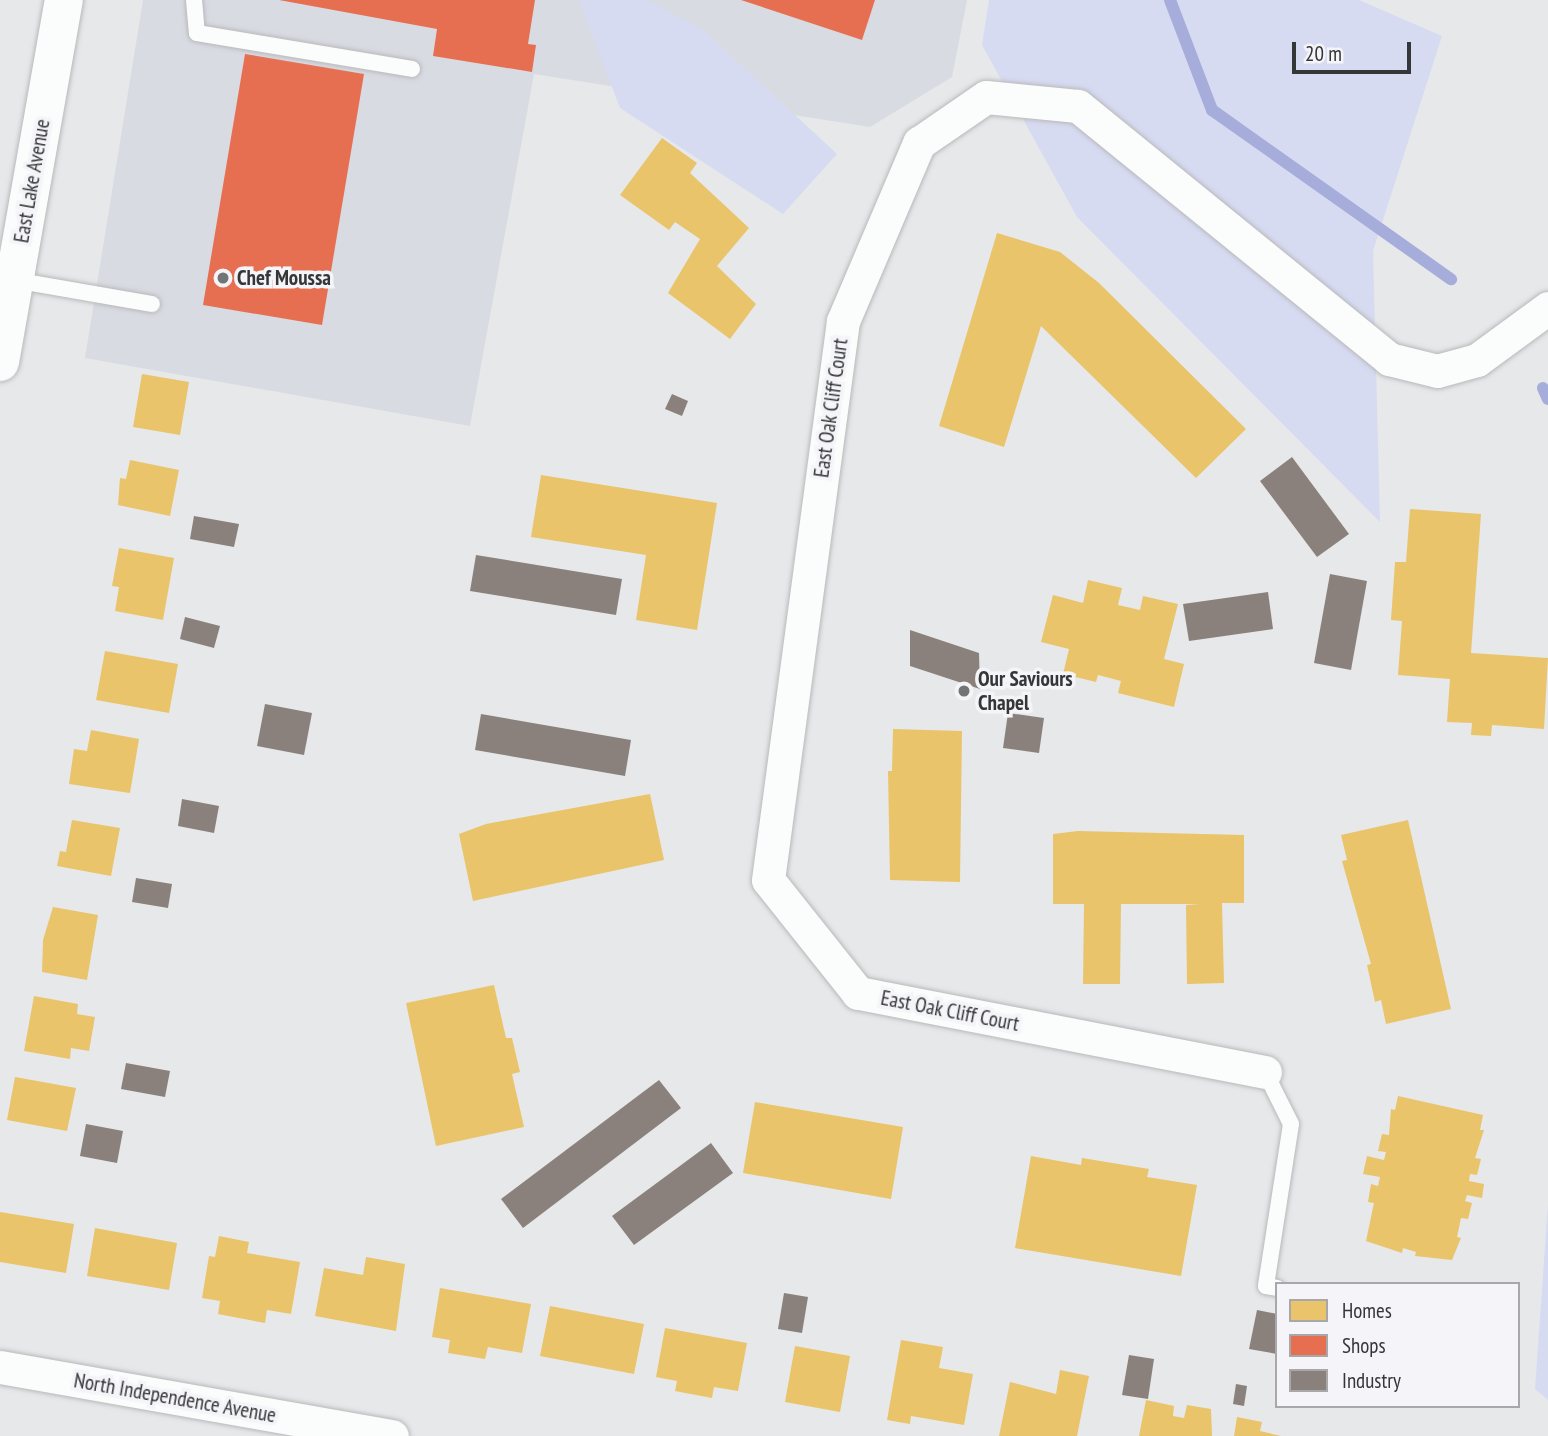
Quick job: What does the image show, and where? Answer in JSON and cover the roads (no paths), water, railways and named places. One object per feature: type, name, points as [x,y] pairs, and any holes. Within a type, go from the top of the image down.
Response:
[{"type":"street","name":"East Lake Avenue","points":[[1,350],[64,0]]},
{"type":"street","name":"East Oak Cliff Court","points":[[1265,1072],[858,993],[768,880],[843,321],[919,143],[986,97],[1077,106],[1389,359],[1437,371],[1477,360],[1548,308]]},
{"type":"street","name":"North Independence Avenue","points":[[0,1367],[392,1436]]},
{"type":"lane","points":[[194,0],[197,33],[412,69]]},
{"type":"lane","points":[[14,280],[152,304]]},
{"type":"lane","points":[[1265,1072],[1291,1124],[1266,1286],[1275,1288]]},
{"type":"waterway","points":[[1170,0],[1212,110],[1451,279]]},
{"type":"waterway","points":[[1543,388],[1548,399]]},
{"type":"place","name":"Chef Moussa","points":[[223,278]]},
{"type":"place","name":"Our Saviours Chapel","points":[[964,691]]}]
